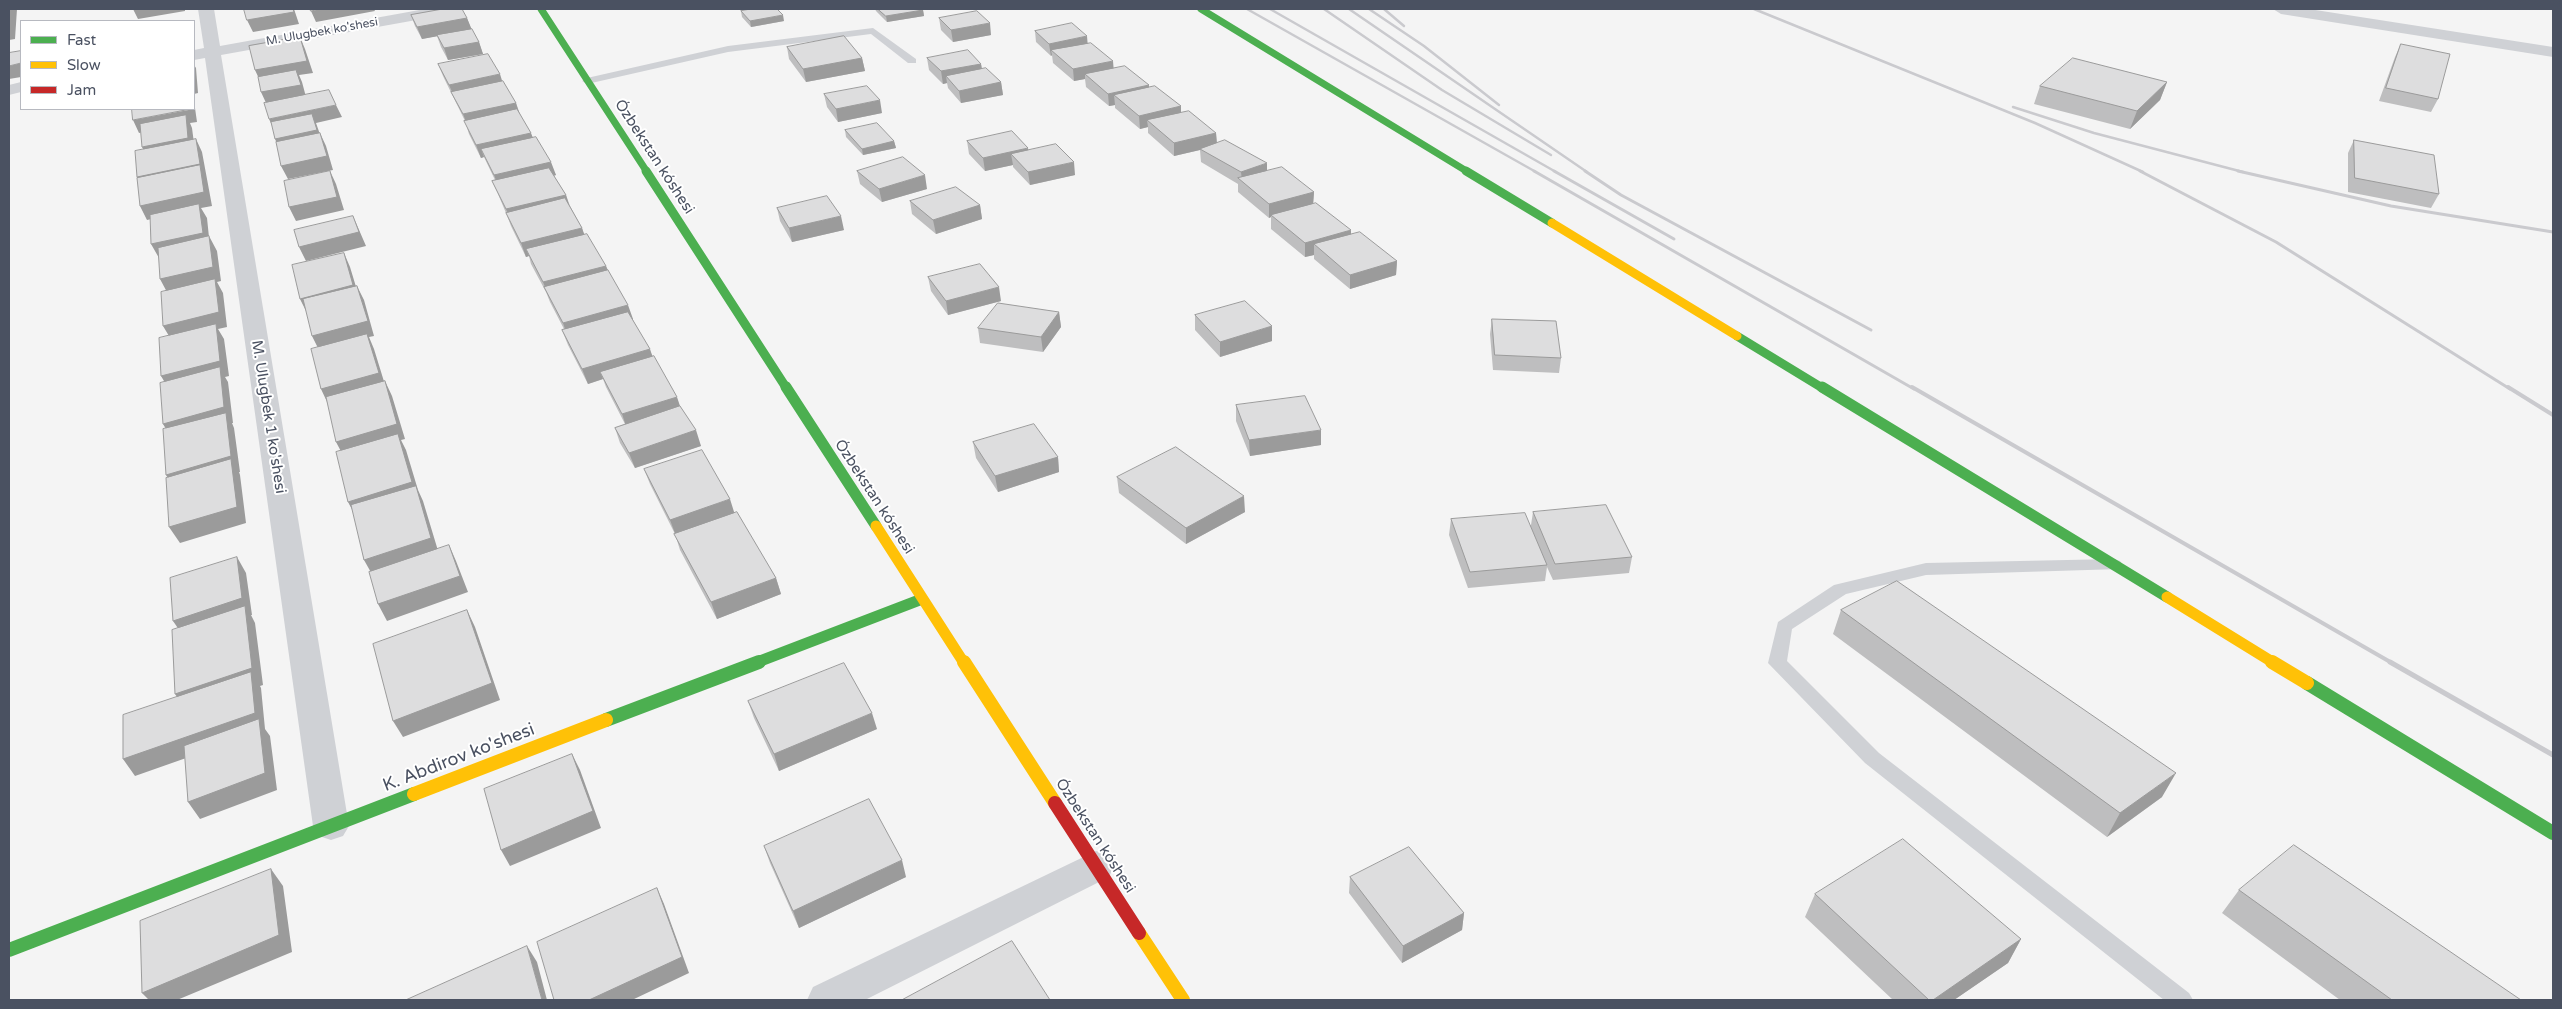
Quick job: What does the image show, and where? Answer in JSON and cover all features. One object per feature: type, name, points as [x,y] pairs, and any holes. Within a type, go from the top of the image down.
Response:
[{"type":"street","name":"M. Ulugbek 1 ko'shesi","points":[[206,9],[203,54],[331,826]]},
{"type":"street","name":"M. Ulugbek ko'shesi","points":[[203,54],[450,9]]},
{"type":"street","name":"Ózbekstan kóshesi","points":[[541,9],[1183,1000]]},
{"type":"street","points":[[1201,9],[2553,832]]},
{"type":"street","points":[[2281,9],[2553,52]]},
{"type":"street","name":"K. Abdirov ko'shesi","points":[[9,950],[922,599]]},
{"type":"street","points":[[827,1000],[1096,866]]},
{"type":"lane","points":[[587,81],[728,49],[873,31],[912,61]]},
{"type":"lane","points":[[2115,565],[1926,569],[1840,588],[1784,626],[1778,663],[1872,758],[2181,1000]]},
{"type":"building","points":[[244,9],[293,9],[294,12],[247,20]]},
{"type":"building","points":[[443,9],[462,9],[467,18],[417,27],[411,15]]},
{"type":"building","points":[[777,9],[783,15],[750,21],[741,11]]},
{"type":"building","points":[[878,9],[922,9],[923,10],[886,16]]},
{"type":"building","points":[[977,11],[990,23],[951,30],[939,18]]},
{"type":"building","points":[[1072,23],[1087,36],[1049,44],[1035,31]]},
{"type":"building","points":[[472,29],[479,42],[444,48],[437,35]]},
{"type":"building","points":[[844,36],[862,58],[803,69],[787,47]]},
{"type":"building","points":[[300,37],[307,61],[255,70],[249,46]]},
{"type":"building","points":[[1091,43],[1113,61],[1073,69],[1051,50]]},
{"type":"building","points":[[2401,44],[2450,54],[2438,99],[2386,88]]},
{"type":"building","points":[[968,50],[981,64],[941,71],[927,58]]},
{"type":"building","points":[[20,51],[20,63],[9,66],[9,53]]},
{"type":"building","points":[[488,54],[500,74],[449,85],[438,64]]},
{"type":"building","points":[[2073,58],[2167,82],[2137,111],[2040,86]]},
{"type":"building","points":[[1125,66],[1149,85],[1108,94],[1085,74]]},
{"type":"building","points":[[986,68],[1001,82],[959,91],[946,76]]},
{"type":"building","points":[[296,70],[301,85],[261,92],[258,77]]},
{"type":"building","points":[[503,81],[516,103],[463,114],[451,92]]},
{"type":"building","points":[[867,86],[880,100],[836,109],[824,94]]},
{"type":"building","points":[[1155,86],[1181,106],[1139,116],[1114,95]]},
{"type":"building","points":[[329,90],[336,105],[269,119],[264,103]]},
{"type":"building","points":[[517,109],[531,133],[476,145],[464,121]]},
{"type":"building","points":[[132,110],[186,110],[133,120]]},
{"type":"building","points":[[1189,111],[1216,133],[1174,143],[1147,120]]},
{"type":"building","points":[[312,114],[317,130],[275,139],[271,122]]},
{"type":"building","points":[[186,115],[188,138],[142,147],[140,124]]},
{"type":"building","points":[[877,123],[894,141],[862,149],[845,130]]},
{"type":"building","points":[[1012,131],[1028,148],[983,158],[967,141]]},
{"type":"building","points":[[320,133],[327,156],[281,166],[276,142]]},
{"type":"building","points":[[536,137],[551,162],[494,175],[481,149]]},
{"type":"building","points":[[196,139],[200,164],[137,177],[135,151]]},
{"type":"building","points":[[1225,140],[1267,163],[1241,172],[1200,149]]},
{"type":"building","points":[[2354,140],[2434,155],[2439,194],[2355,178]]},
{"type":"building","points":[[1056,144],[1074,162],[1028,172],[1011,154]]},
{"type":"building","points":[[903,157],[925,175],[879,189],[857,171]]},
{"type":"building","points":[[200,165],[204,192],[140,206],[137,178]]},
{"type":"building","points":[[1282,167],[1314,192],[1269,204],[1238,178]]},
{"type":"building","points":[[549,168],[566,195],[506,209],[492,181]]},
{"type":"building","points":[[330,171],[337,197],[289,207],[284,181]]},
{"type":"building","points":[[956,187],[980,205],[933,220],[910,201]]},
{"type":"building","points":[[827,196],[841,216],[789,228],[777,208]]},
{"type":"building","points":[[565,198],[582,228],[521,243],[506,213]]},
{"type":"building","points":[[1316,203],[1351,230],[1305,243],[1271,215]]},
{"type":"building","points":[[199,204],[203,233],[151,244],[150,215]]},
{"type":"building","points":[[353,216],[359,232],[299,247],[294,230]]},
{"type":"building","points":[[1360,232],[1397,261],[1350,275],[1314,244]]},
{"type":"building","points":[[587,234],[606,266],[543,282],[526,249]]},
{"type":"building","points":[[209,236],[213,267],[160,279],[158,248]]},
{"type":"building","points":[[344,253],[353,285],[300,299],[292,265]]},
{"type":"building","points":[[980,264],[999,287],[946,301],[928,277]]},
{"type":"building","points":[[608,270],[628,305],[563,323],[544,287]]},
{"type":"building","points":[[215,279],[219,312],[163,326],[161,292]]},
{"type":"building","points":[[357,286],[368,321],[312,336],[303,299]]},
{"type":"building","points":[[1245,301],[1272,326],[1220,342],[1195,315]]},
{"type":"building","points":[[998,303],[1059,312],[1041,337],[978,328]]},
{"type":"building","points":[[628,312],[650,349],[582,369],[562,330]]},
{"type":"building","points":[[1492,319],[1556,321],[1561,358],[1495,355]]},
{"type":"building","points":[[216,324],[220,361],[161,376],[159,338]]},
{"type":"building","points":[[367,334],[379,373],[321,389],[311,349]]},
{"type":"building","points":[[654,356],[677,397],[622,414],[600,372]]},
{"type":"building","points":[[220,367],[224,407],[163,424],[160,383]]},
{"type":"building","points":[[385,381],[397,424],[336,442],[326,397]]},
{"type":"building","points":[[1305,396],[1321,430],[1249,440],[1236,405]]},
{"type":"building","points":[[680,406],[696,430],[629,453],[615,428]]},
{"type":"building","points":[[226,413],[231,456],[166,475],[163,429]]},
{"type":"building","points":[[1034,424],[1058,457],[995,476],[973,442]]},
{"type":"building","points":[[398,434],[412,482],[348,502],[336,452]]},
{"type":"building","points":[[1176,447],[1244,496],[1186,528],[1117,477]]},
{"type":"building","points":[[702,450],[730,499],[670,520],[644,469]]},
{"type":"building","points":[[231,459],[237,507],[169,527],[166,478]]},
{"type":"building","points":[[416,486],[431,538],[364,560],[351,505]]},
{"type":"building","points":[[1606,505],[1632,557],[1555,564],[1533,512]]},
{"type":"building","points":[[737,512],[776,578],[711,602],[674,534]]},
{"type":"building","points":[[1525,513],[1547,565],[1470,572],[1451,519]]},
{"type":"building","points":[[449,545],[460,576],[378,604],[369,572]]},
{"type":"building","points":[[237,557],[242,598],[173,621],[170,578]]},
{"type":"building","points":[[1897,581],[2176,773],[2120,813],[1841,610]]},
{"type":"building","points":[[245,606],[252,668],[175,694],[172,630]]},
{"type":"building","points":[[467,610],[492,683],[393,721],[373,644]]},
{"type":"building","points":[[844,663],[872,713],[774,754],[748,701]]},
{"type":"building","points":[[251,672],[255,713],[123,759],[123,715]]},
{"type":"building","points":[[259,719],[265,773],[188,802],[184,746]]},
{"type":"building","points":[[572,754],[593,811],[501,850],[484,789]]},
{"type":"building","points":[[869,799],[902,860],[793,911],[764,846]]},
{"type":"building","points":[[1903,839],[2021,939],[1933,1000],[1929,1000],[1815,894]]},
{"type":"building","points":[[2294,845],[2521,1000],[2392,1000],[2239,890]]},
{"type":"building","points":[[1409,847],[1464,913],[1403,946],[1350,877]]},
{"type":"building","points":[[271,869],[279,935],[142,993],[140,921]]},
{"type":"building","points":[[657,888],[682,957],[589,1000],[554,1000],[537,942]]},
{"type":"building","points":[[1012,941],[1050,1000],[902,1000]]},
{"type":"building","points":[[527,946],[542,1000],[406,1000]]},
{"type":"railway","points":[[1247,9],[1536,172]]},
{"type":"railway","points":[[1270,9],[1556,172]]},
{"type":"railway","points":[[1324,9],[1442,90],[1551,155]]},
{"type":"railway","points":[[1349,9],[1587,172]]},
{"type":"railway","points":[[1369,9],[1424,46],[1499,105]]},
{"type":"railway","points":[[1384,9],[1404,26]]},
{"type":"railway","points":[[1754,9],[2035,123],[2143,172]]},
{"type":"railway","points":[[2013,107],[2094,133],[2243,172]]},
{"type":"railway","points":[[1534,171],[1914,389]]},
{"type":"railway","points":[[1554,171],[1674,239]]},
{"type":"railway","points":[[1585,171],[1621,195],[1871,330]]},
{"type":"railway","points":[[2140,171],[2276,242],[2510,389]]},
{"type":"railway","points":[[2238,171],[2391,206],[2553,232]]},
{"type":"railway","points":[[1912,387],[2392,663]]},
{"type":"railway","points":[[2508,387],[2553,415]]},
{"type":"railway","points":[[2390,662],[2553,755]]},
{"type":"traffic: fast","points":[[541,9],[876,526]]},
{"type":"traffic: fast","points":[[1201,9],[1552,223]]},
{"type":"traffic: fast","points":[[1737,336],[2167,597]]},
{"type":"traffic: fast","points":[[606,720],[922,599]]},
{"type":"traffic: fast","points":[[2307,683],[2553,833]]},
{"type":"traffic: fast","points":[[9,950],[414,794]]},
{"type":"traffic: slow","points":[[1552,223],[1737,336]]},
{"type":"traffic: slow","points":[[876,526],[1055,803]]},
{"type":"traffic: slow","points":[[2167,597],[2307,683]]},
{"type":"traffic: slow","points":[[414,794],[606,720]]},
{"type":"traffic: slow","points":[[1139,933],[1183,1000]]},
{"type":"traffic: jam","points":[[1055,803],[1139,933]]}]
